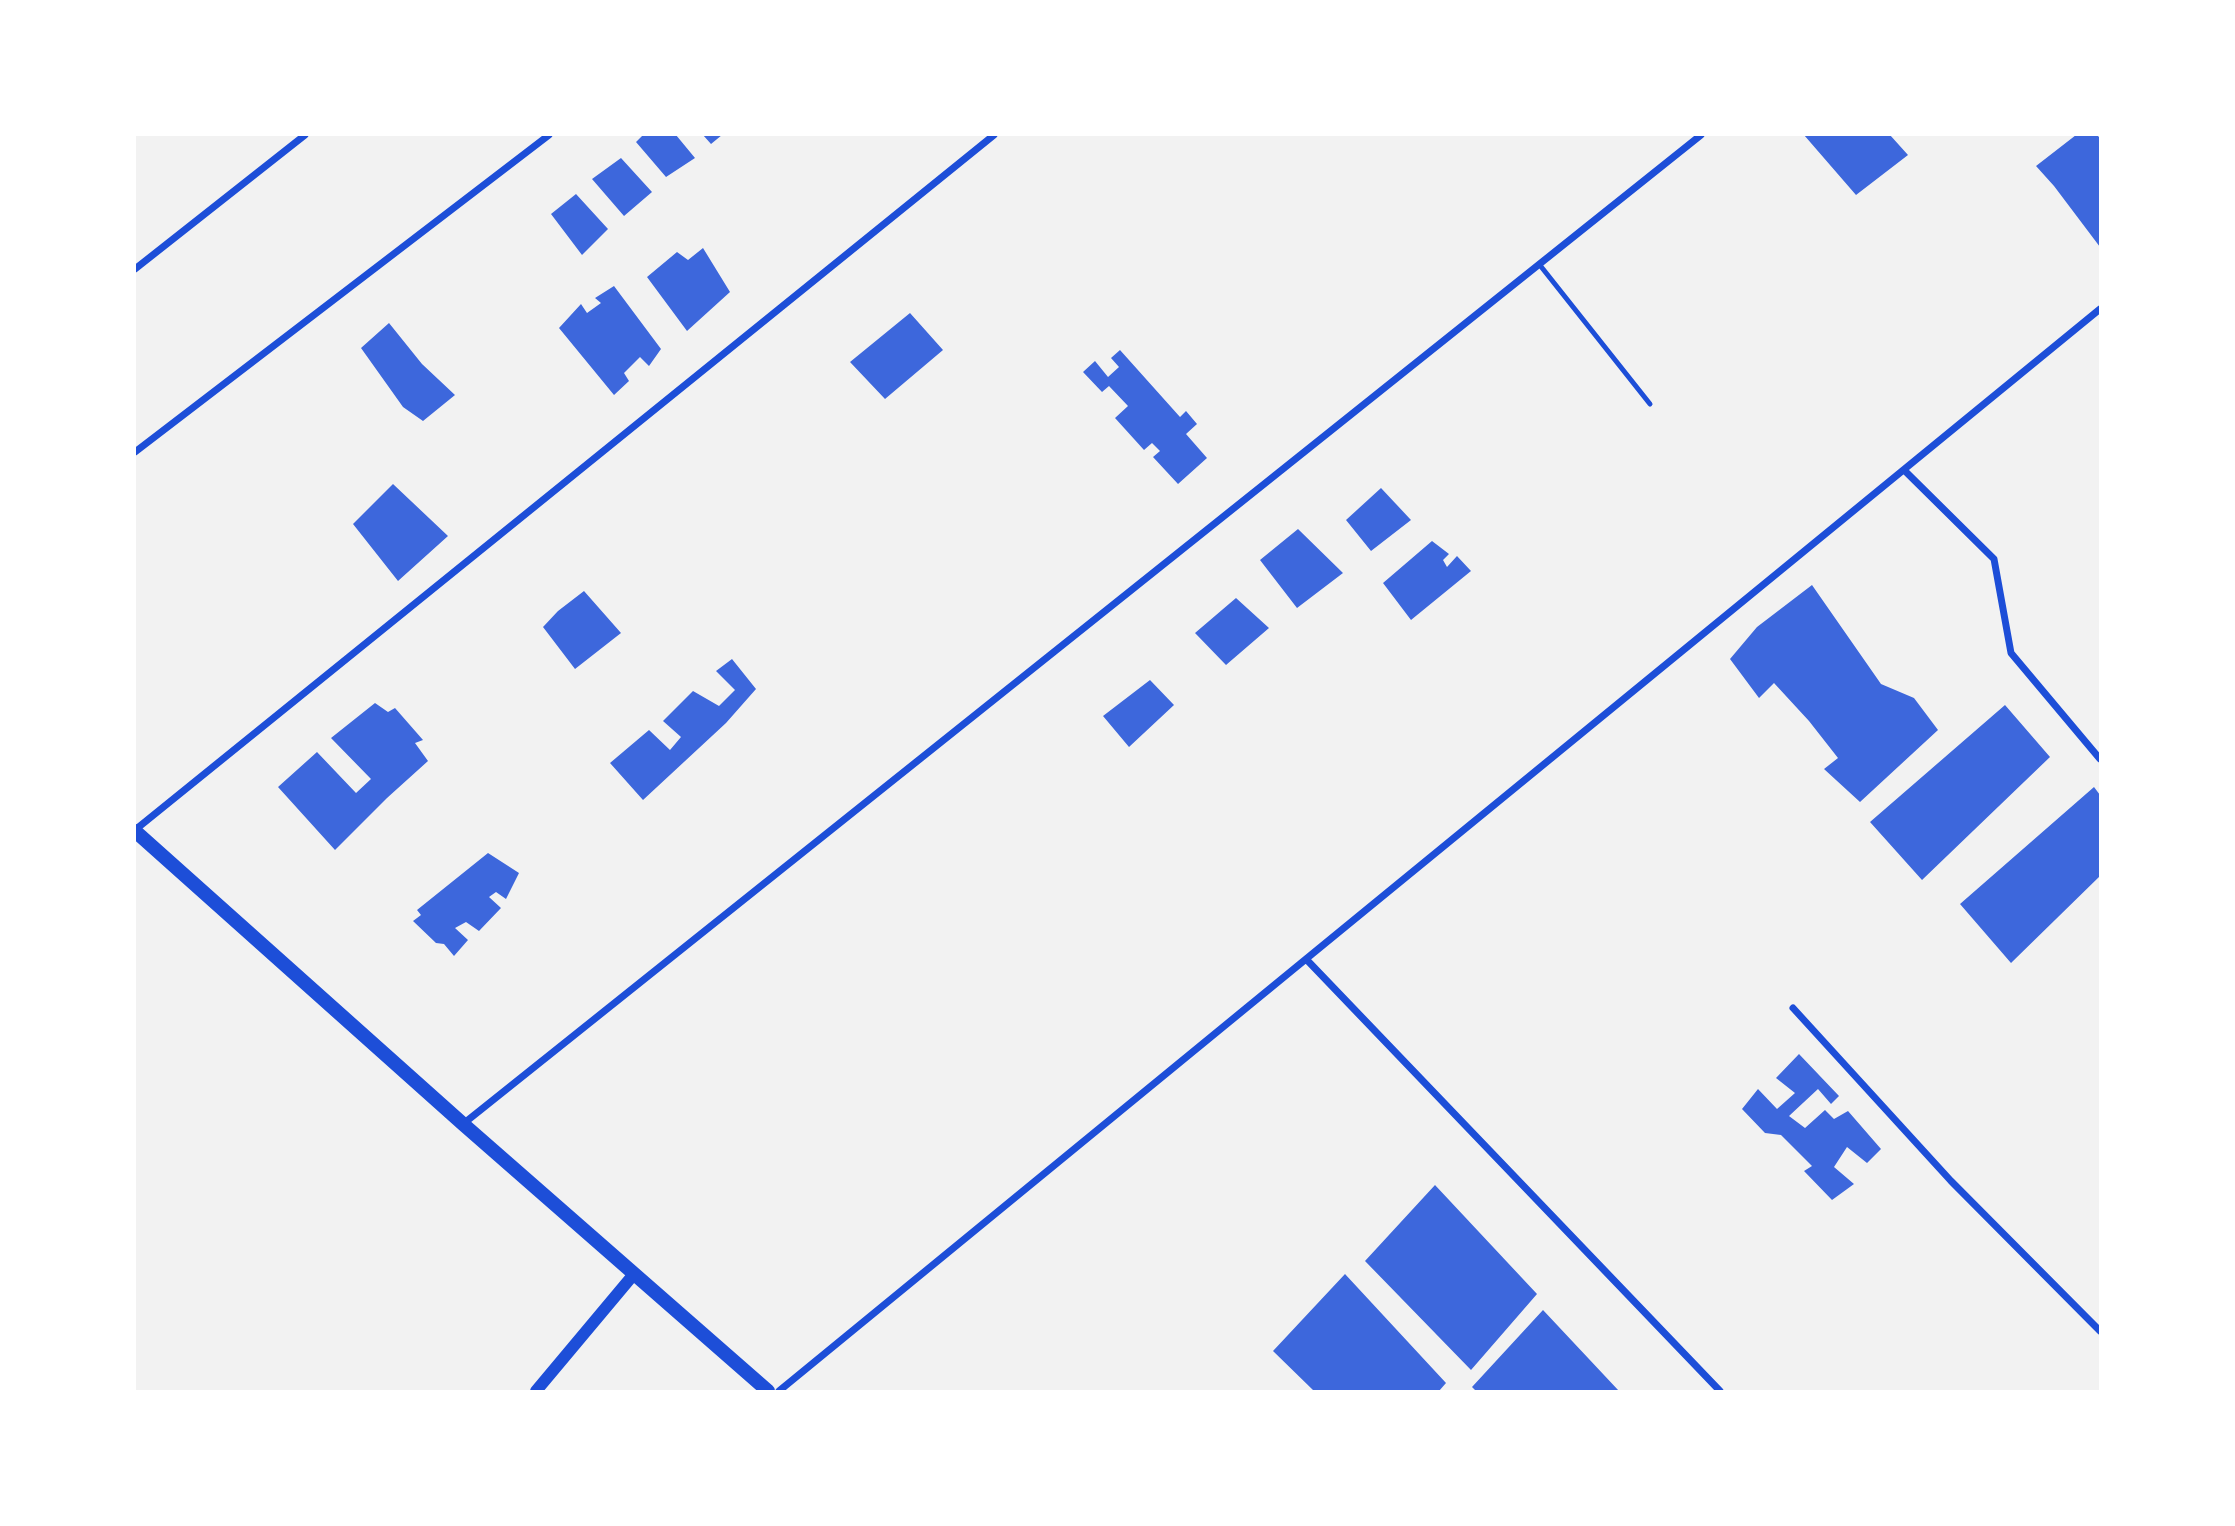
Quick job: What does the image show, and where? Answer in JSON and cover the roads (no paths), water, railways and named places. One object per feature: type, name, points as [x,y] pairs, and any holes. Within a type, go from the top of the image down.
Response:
[{"type":"main road","points":[[135,830],[463,1124],[768,1391]]},
{"type":"street","points":[[135,269],[305,135]]},
{"type":"street","points":[[135,452],[549,135]]},
{"type":"street","points":[[135,830],[994,135]]},
{"type":"street","points":[[463,1124],[1701,135]]},
{"type":"street","points":[[779,1391],[2100,309]]},
{"type":"street","points":[[1904,470],[1994,559],[2011,653],[2100,759]]},
{"type":"street","points":[[1306,959],[1720,1391]]},
{"type":"street","points":[[1793,1008],[1951,1181],[2100,1331]]},
{"type":"street","points":[[536,1391],[634,1274]]},
{"type":"lane","points":[[1539,264],[1650,404]]}]
